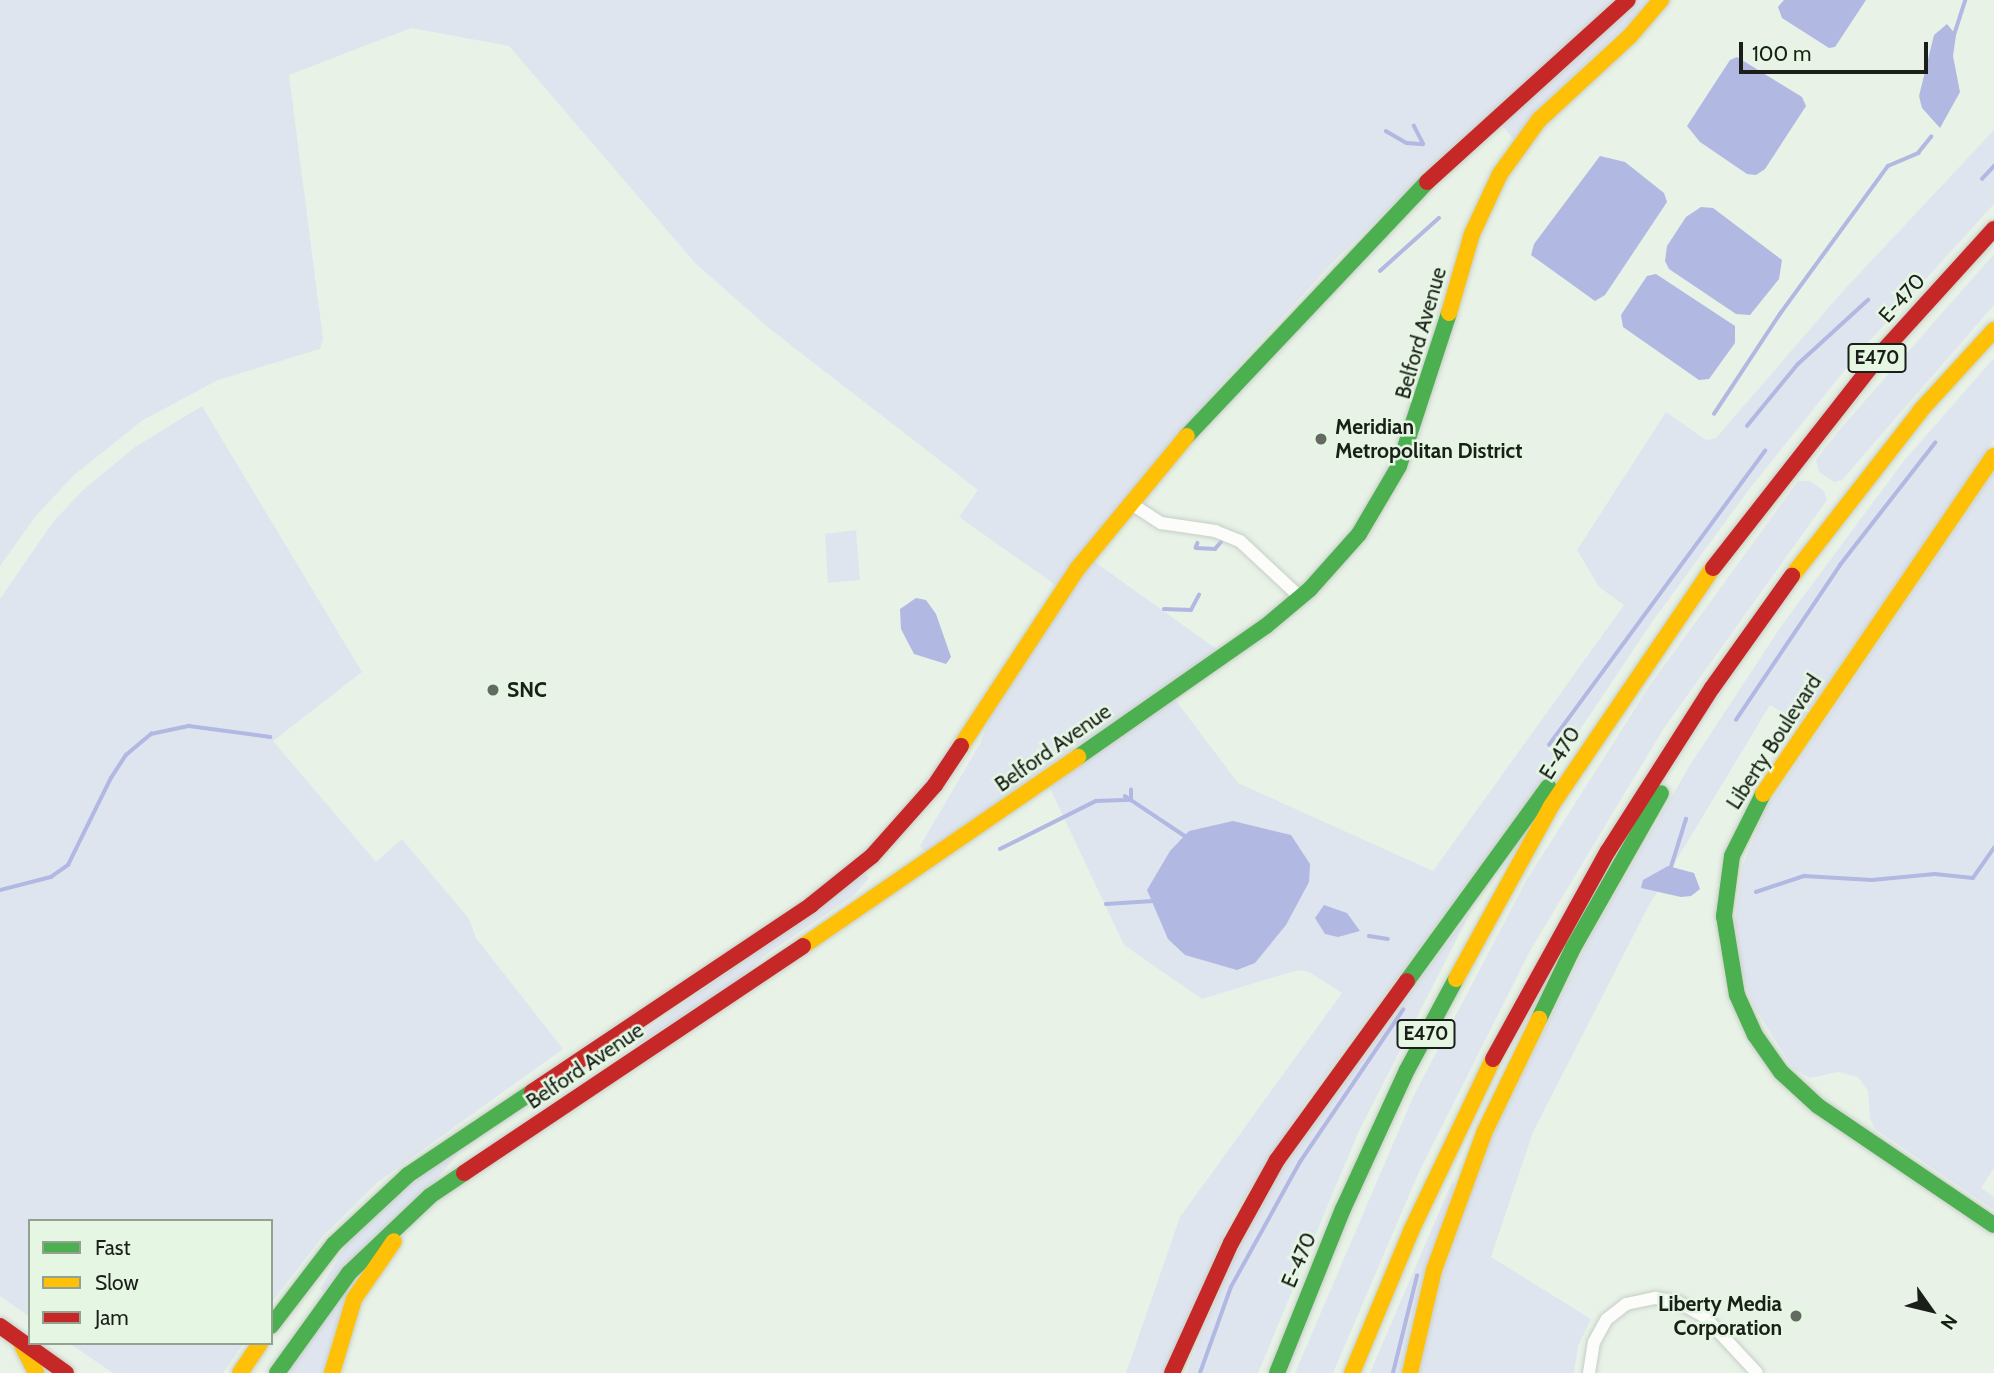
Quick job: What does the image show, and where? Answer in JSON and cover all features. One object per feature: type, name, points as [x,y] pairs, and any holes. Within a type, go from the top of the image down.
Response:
[{"type":"main road","name":"Belford Avenue","points":[[273,1323],[334,1244],[408,1175],[811,905],[872,856],[940,779],[1071,577],[1130,503],[1245,369],[1357,248],[1628,0]]},
{"type":"main road","name":"Belford Avenue","points":[[277,1373],[341,1283],[404,1218],[454,1180],[906,877],[1301,598],[1359,534],[1399,466],[1419,415],[1472,234],[1500,174],[1539,120],[1630,36],[1661,0]]},
{"type":"main road","name":"E-470","points":[[1277,1373],[1343,1209],[1426,1034],[1519,859],[1610,713],[1702,581],[1821,426],[1994,229]]},
{"type":"main road","points":[[1352,1373],[1411,1231],[1494,1055],[1576,904],[1680,737],[1869,473],[1994,330]]},
{"type":"main road","name":"Liberty Boulevard","points":[[1994,456],[1753,807],[1730,865],[1724,928],[1739,1001],[1755,1035],[1781,1072],[1818,1106],[1994,1225]]},
{"type":"main road","points":[[1172,1373],[1231,1242],[1287,1146],[1586,737],[1610,713]]},
{"type":"main road","points":[[1410,1373],[1434,1270],[1484,1133],[1573,948],[1679,763],[1680,737]]},
{"type":"main road","points":[[332,1373],[354,1299],[397,1237],[404,1218]]},
{"type":"main road","points":[[0,1326],[66,1373]]},
{"type":"main road","points":[[21,1342],[36,1373]]},
{"type":"main road","points":[[240,1373],[259,1345]]},
{"type":"main road","points":[[1179,1373],[1183,1352]]},
{"type":"street","points":[[1130,503],[1161,523],[1215,531],[1241,541],[1301,598]]},
{"type":"street","points":[[1589,1373],[1594,1342],[1607,1319],[1630,1303],[1655,1298],[1682,1303],[1705,1317],[1757,1373]]},
{"type":"shaded area","points":[[0,0],[1619,0],[1436,162],[1331,264],[1223,382],[1057,586],[959,517],[978,490],[770,329],[696,264],[509,46],[411,28],[289,75],[323,339],[320,349],[218,380],[143,420],[74,475],[35,517],[0,566]]},
{"type":"shaded area","points":[[1637,0],[1653,0],[1553,95],[1514,140],[1500,123]]},
{"type":"shaded area","points":[[1994,130],[1994,204],[1856,356],[1750,488],[1652,622],[1579,731],[1305,1103],[1232,1217],[1165,1373],[1126,1373],[1180,1217],[1342,993],[1309,972],[1298,970],[1202,999],[1124,945],[1048,784],[1174,698],[1238,783],[1433,871],[1624,605],[1599,587],[1577,550],[1666,412],[1706,440],[1716,438],[1843,291]]},
{"type":"shaded area","points":[[1994,254],[1994,305],[1842,480],[1834,482],[1819,472],[1816,460],[1841,428]]},
{"type":"shaded area","points":[[1994,358],[1994,440],[1800,723],[1770,705],[1648,907],[1533,1132],[1491,1257],[1591,1319],[1578,1346],[1574,1373],[1418,1373],[1428,1323],[1474,1173],[1591,936],[1690,765],[1782,625],[1903,462]]},
{"type":"shaded area","points":[[202,406],[362,672],[273,741],[376,862],[402,839],[469,919],[476,938],[563,1049],[378,1182],[323,1236],[273,1300],[273,1219],[28,1219],[28,1316],[0,1296],[0,599],[53,522],[82,491],[135,447]]},
{"type":"shaded area","points":[[1994,472],[1994,1168],[1981,1188],[1994,1197],[1994,1210],[1875,1129],[1870,1119],[1868,1091],[1858,1077],[1838,1072],[1810,1078],[1793,1068],[1753,1005],[1741,969],[1735,921],[1742,867],[1764,812]]},
{"type":"shaded area","points":[[1798,481],[1810,481],[1824,491],[1827,500],[1664,728],[1531,949],[1419,1172],[1333,1373],[1295,1373],[1414,1095],[1526,881],[1650,685]]},
{"type":"shaded area","points":[[856,530],[860,580],[828,583],[825,534]]},
{"type":"shaded area","points":[[1092,560],[1218,650],[926,852],[920,846],[981,742],[992,711]]},
{"type":"shaded area","points":[[865,873],[869,878],[852,897],[768,953],[739,980],[635,1047],[640,1035]]},
{"type":"shaded area","points":[[1472,909],[1358,1133],[1258,1373],[1186,1373],[1230,1264],[1282,1168]]},
{"type":"shaded area","points":[[454,1151],[457,1155],[430,1187],[371,1239],[324,1292],[320,1289],[350,1238],[408,1185]]},
{"type":"shaded area","points":[[1452,1182],[1455,1184],[1401,1373],[1370,1373]]},
{"type":"shaded area","points":[[346,1288],[350,1293],[333,1339],[326,1373],[286,1373]]},
{"type":"shaded area","points":[[72,1345],[243,1345],[223,1373],[113,1373]]},
{"type":"water","points":[[1784,0],[1866,0],[1835,47],[1829,48],[1782,18],[1778,7]]},
{"type":"water","points":[[1947,24],[1956,35],[1953,56],[1960,92],[1940,128],[1922,108],[1919,96],[1934,35]]},
{"type":"water","points":[[1737,57],[1802,97],[1806,106],[1765,169],[1756,175],[1747,174],[1700,142],[1687,126],[1730,60]]},
{"type":"water","points":[[1600,156],[1625,162],[1664,193],[1667,202],[1605,295],[1595,301],[1531,255],[1534,244]]},
{"type":"water","points":[[1701,207],[1713,208],[1782,260],[1779,279],[1750,315],[1736,314],[1669,269],[1665,261],[1667,246],[1686,217]]},
{"type":"water","points":[[1656,274],[1735,326],[1735,343],[1709,379],[1699,380],[1623,327],[1621,315],[1647,276]]},
{"type":"water","points":[[916,598],[926,600],[936,614],[951,657],[946,664],[914,654],[901,629],[900,609]]},
{"type":"water","points":[[1233,821],[1291,835],[1310,864],[1309,882],[1286,925],[1255,963],[1237,970],[1185,955],[1168,939],[1147,890],[1170,851],[1189,831]]},
{"type":"water","points":[[1668,866],[1694,873],[1700,889],[1691,896],[1681,897],[1641,888],[1643,880]]},
{"type":"water","points":[[1324,905],[1347,913],[1360,931],[1338,937],[1325,934],[1315,918]]},
{"type":"waterway","points":[[1954,35],[1965,1]]},
{"type":"waterway","points":[[1386,131],[1407,143],[1423,144],[1414,126]]},
{"type":"waterway","points":[[1714,414],[1780,314],[1888,166],[1918,153],[1931,137]]},
{"type":"waterway","points":[[1982,179],[1994,166]]},
{"type":"waterway","points":[[1380,271],[1439,218]]},
{"type":"waterway","points":[[1747,426],[1798,364],[1868,300]]},
{"type":"waterway","points":[[1736,720],[1840,565],[1935,443]]},
{"type":"waterway","points":[[1549,745],[1765,451]]},
{"type":"waterway","points":[[1198,543],[1196,548],[1215,549],[1221,542]]},
{"type":"waterway","points":[[1164,609],[1191,610],[1199,595]]},
{"type":"waterway","points":[[0,890],[51,877],[68,865],[111,778],[126,755],[151,734],[189,726],[270,737]]},
{"type":"waterway","points":[[1131,790],[1131,800]]},
{"type":"waterway","points":[[1125,796],[1131,800]]},
{"type":"waterway","points":[[1000,849],[1096,801],[1131,800],[1188,838]]},
{"type":"waterway","points":[[1671,867],[1686,819]]},
{"type":"waterway","points":[[1756,892],[1804,876],[1872,880],[1935,874],[1973,878],[1994,848]]},
{"type":"waterway","points":[[1106,904],[1153,901]]},
{"type":"waterway","points":[[1369,936],[1388,939]]},
{"type":"waterway","points":[[1200,1373],[1231,1287],[1300,1162],[1403,1010]]},
{"type":"waterway","points":[[1393,1373],[1417,1276]]},
{"type":"traffic: fast","points":[[1187,436],[1427,182]]},
{"type":"traffic: fast","points":[[1078,757],[1266,626],[1310,589],[1359,534],[1399,466],[1449,313]]},
{"type":"traffic: fast","points":[[1407,981],[1548,787]]},
{"type":"traffic: fast","points":[[1539,1019],[1573,948],[1661,793]]},
{"type":"traffic: fast","points":[[1763,794],[1732,856],[1724,916],[1737,995],[1755,1035],[1781,1072],[1818,1106],[1994,1225]]},
{"type":"traffic: fast","points":[[1277,1373],[1343,1209],[1407,1070],[1456,979]]},
{"type":"traffic: fast","points":[[273,1323],[334,1244],[408,1175],[532,1092]]},
{"type":"traffic: fast","points":[[277,1373],[349,1273],[430,1196],[464,1173]]},
{"type":"traffic: slow","points":[[1449,313],[1472,234],[1500,174],[1539,120],[1630,36],[1661,0]]},
{"type":"traffic: slow","points":[[1792,576],[1921,410],[1994,330]]},
{"type":"traffic: slow","points":[[961,746],[1078,568],[1187,436]]},
{"type":"traffic: slow","points":[[1763,794],[1994,456]]},
{"type":"traffic: slow","points":[[1456,979],[1551,806],[1713,568]]},
{"type":"traffic: slow","points":[[803,946],[1078,757]]},
{"type":"traffic: slow","points":[[1410,1373],[1434,1270],[1484,1133],[1539,1019]]},
{"type":"traffic: slow","points":[[1352,1373],[1411,1231],[1493,1059]]},
{"type":"traffic: slow","points":[[332,1373],[354,1299],[394,1241]]},
{"type":"traffic: slow","points":[[22,1345],[36,1373]]},
{"type":"traffic: slow","points":[[240,1373],[259,1345]]},
{"type":"traffic: jam","points":[[1427,182],[1628,0]]},
{"type":"traffic: jam","points":[[1713,568],[1885,349],[1994,229]]},
{"type":"traffic: jam","points":[[1493,1059],[1608,851],[1712,688],[1792,576]]},
{"type":"traffic: jam","points":[[532,1092],[811,905],[872,856],[935,785],[961,746]]},
{"type":"traffic: jam","points":[[464,1173],[803,946]]},
{"type":"traffic: jam","points":[[1172,1373],[1231,1243],[1277,1160],[1407,981]]},
{"type":"traffic: jam","points":[[0,1326],[66,1373]]},
{"type":"place","name":"Meridian Metropolitan District","points":[[1321,439]]},
{"type":"place","name":"SNC","points":[[493,690]]},
{"type":"place","name":"Liberty Media Corporation","points":[[1796,1316]]}]
